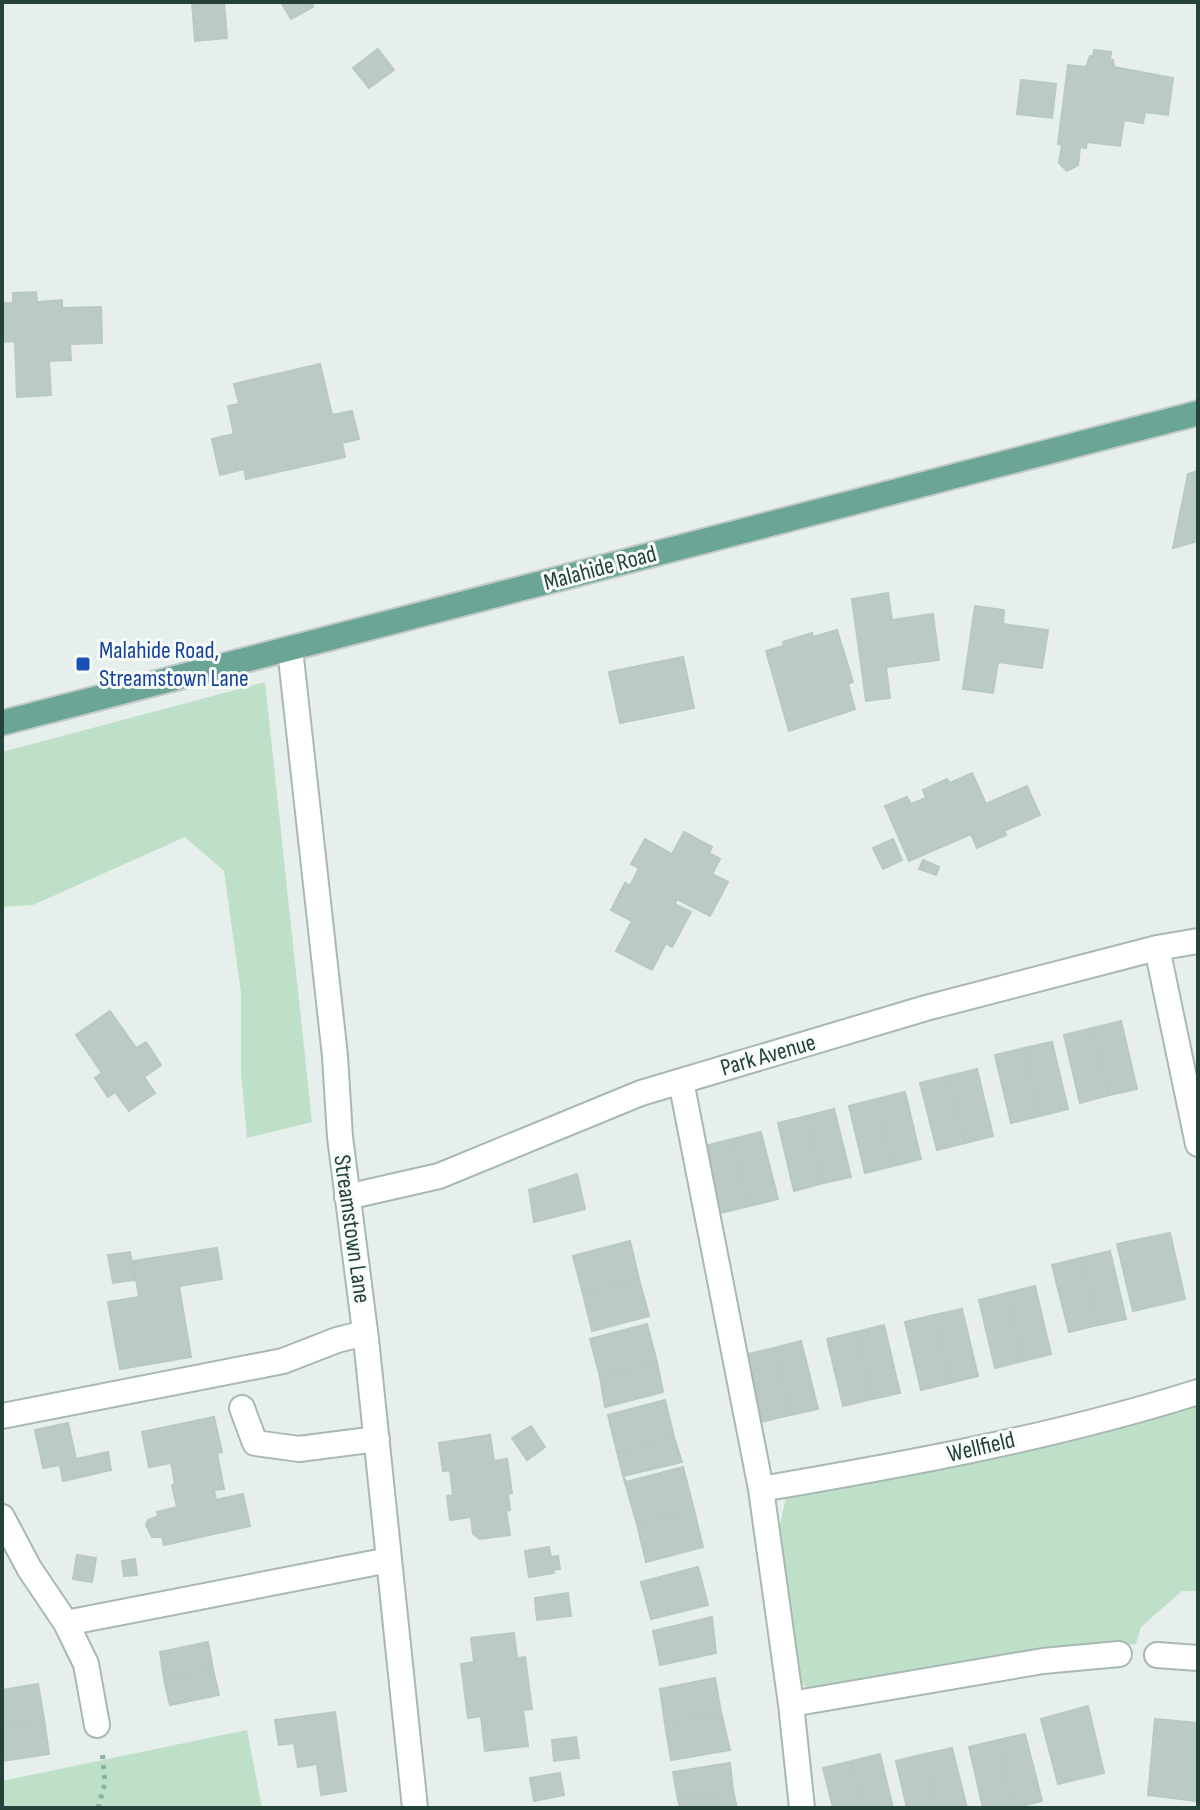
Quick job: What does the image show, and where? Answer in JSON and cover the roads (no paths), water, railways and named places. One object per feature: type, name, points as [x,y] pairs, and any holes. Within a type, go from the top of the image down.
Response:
[{"type":"main road","name":"Malahide Road","points":[[2,723],[1198,413]]},
{"type":"street","name":"Streamstown Lane","points":[[290,649],[335,1056],[340,1137],[377,1439],[415,1808]]},
{"type":"street","name":"Park Avenue","points":[[347,1197],[439,1176],[641,1093],[926,1008],[1157,948],[1198,941]]},
{"type":"street","points":[[1157,948],[1198,1144]]},
{"type":"street","points":[[681,1081],[761,1489],[802,1808]]},
{"type":"street","points":[[2,1416],[283,1361],[337,1340],[365,1333]]},
{"type":"street","name":"Wellfield","points":[[761,1489],[902,1465],[1128,1414],[1198,1392]]},
{"type":"street","points":[[242,1408],[255,1443],[299,1449],[377,1439]]},
{"type":"street","points":[[2,1517],[29,1568],[66,1623],[86,1664],[97,1725]]},
{"type":"street","points":[[66,1623],[389,1560]]},
{"type":"street","points":[[791,1704],[1043,1661],[1119,1654]]},
{"type":"street","points":[[1157,1655],[1198,1658]]},
{"type":"place","name":"Malahide Road, Streamstown Lane","points":[[83,664]]}]
